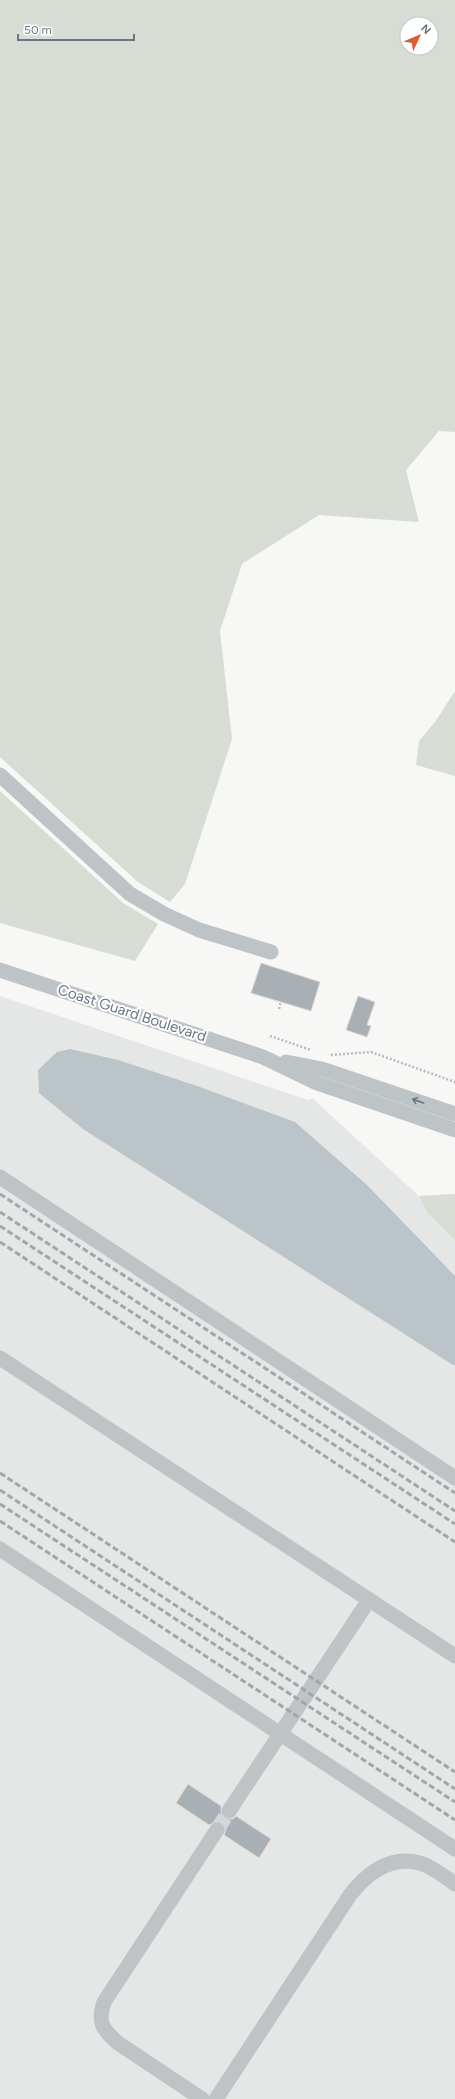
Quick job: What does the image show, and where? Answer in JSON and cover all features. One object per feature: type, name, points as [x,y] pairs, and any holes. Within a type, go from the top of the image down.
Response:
[{"type":"street","points":[[0,775],[130,894],[164,914],[199,930],[271,952]]},
{"type":"street","name":"Coast Guard Boulevard","points":[[0,970],[263,1057],[317,1083],[455,1130]]},
{"type":"street","name":"Coast Guard Boulevard","points":[[263,1057],[325,1062],[455,1114]]},
{"type":"street","points":[[0,1177],[455,1478]]},
{"type":"street","points":[[0,1358],[455,1656]]},
{"type":"street","points":[[0,1549],[455,1849]]},
{"type":"street","points":[[229,1811],[369,1600]]},
{"type":"street","points":[[202,2099],[118,2043],[108,2034],[101,2024],[100,2013],[104,2002],[217,1830]]},
{"type":"street","points":[[216,2099],[350,1895],[366,1877],[381,1867],[406,1861],[429,1867],[455,1884]]},
{"type":"path","points":[[279,1009],[282,1001]]},
{"type":"path","points":[[270,1036],[313,1051]]},
{"type":"path","points":[[325,1062],[371,1052],[455,1082]]},
{"type":"shaded area","points":[[0,0],[455,0],[455,432],[439,431],[406,470],[419,522],[319,515],[242,564],[220,631],[232,739],[185,884],[170,902],[138,882],[0,757]]},
{"type":"shaded area","points":[[455,691],[455,776],[416,765],[419,741],[435,722]]},
{"type":"shaded area","points":[[0,791],[123,903],[158,924],[135,961],[0,923]]},
{"type":"shaded area","points":[[0,996],[308,1100],[312,1098],[419,1196],[455,1194],[455,2099],[0,2099]]},
{"type":"shaded area","points":[[70,1049],[118,1060],[197,1086],[295,1122],[367,1185],[455,1276],[455,1365],[83,1129],[39,1093],[38,1070],[57,1052]]},
{"type":"shaded area","points":[[455,1194],[455,1240],[427,1212],[419,1196]]},
{"type":"building","points":[[261,963],[320,982],[311,1011],[251,993]]},
{"type":"building","points":[[358,996],[375,1002],[367,1025],[371,1026],[367,1037],[346,1030]]},
{"type":"building","points":[[188,1784],[221,1806],[221,1815],[224,1819],[233,1819],[236,1816],[271,1839],[259,1858],[224,1835],[226,1830],[222,1823],[217,1821],[209,1825],[176,1803]]},
{"type":"tunnel","points":[[217,1830],[229,1811]]},
{"type":"railway","points":[[0,1194],[455,1493]]},
{"type":"railway","points":[[0,1212],[455,1511]]},
{"type":"railway","points":[[0,1226],[455,1524]]},
{"type":"railway","points":[[0,1242],[455,1542]]},
{"type":"railway","points":[[0,1473],[455,1772]]},
{"type":"railway","points":[[0,1490],[455,1789]]},
{"type":"railway","points":[[0,1504],[455,1802]]},
{"type":"railway","points":[[0,1521],[455,1820]]}]
